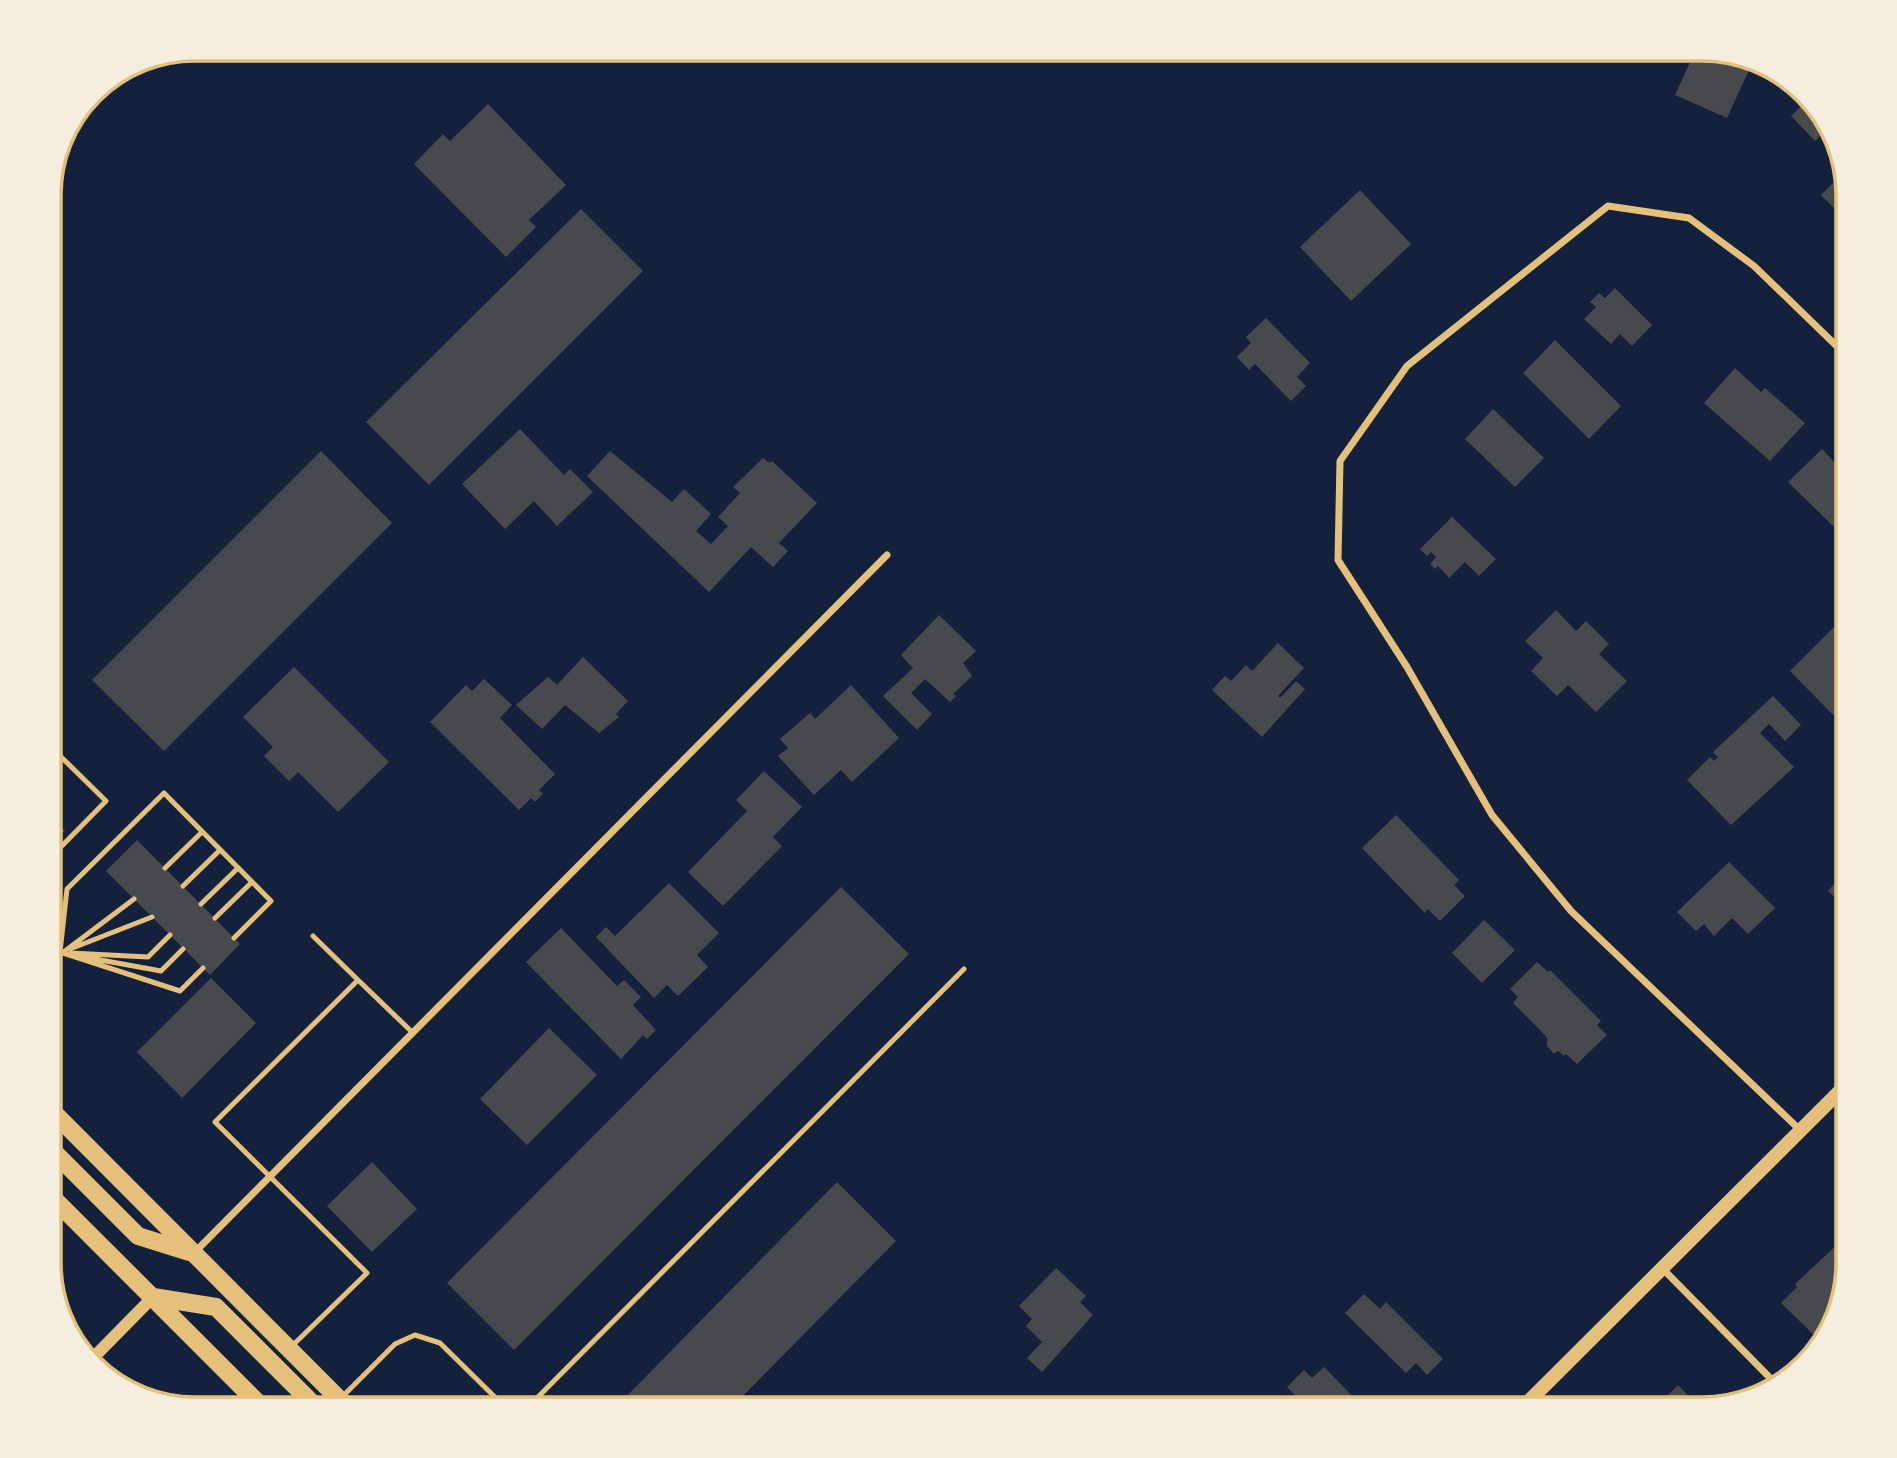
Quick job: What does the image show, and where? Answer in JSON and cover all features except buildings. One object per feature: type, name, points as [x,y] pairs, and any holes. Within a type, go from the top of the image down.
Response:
[{"type":"main road","points":[[1533,1397],[1836,1095]]},
{"type":"main road","points":[[62,1121],[337,1397]]},
{"type":"main road","points":[[62,1160],[138,1236],[193,1253]]},
{"type":"main road","points":[[62,1207],[252,1397]]},
{"type":"main road","points":[[153,1297],[216,1307],[306,1397]]},
{"type":"street","points":[[1801,1130],[1571,911],[1492,816],[1407,667],[1338,560],[1340,461],[1407,366],[1608,206],[1689,218],[1754,266],[1836,345]]},
{"type":"street","points":[[193,1253],[887,555]]},
{"type":"street","points":[[1663,1269],[1770,1378]]},
{"type":"street","points":[[97,1354],[153,1297]]},
{"type":"lane","points":[[62,758],[106,801],[62,846]]},
{"type":"lane","points":[[62,934],[67,890],[164,793],[271,901],[234,938]]},
{"type":"lane","points":[[165,868],[202,832]]},
{"type":"lane","points":[[183,886],[220,849]]},
{"type":"lane","points":[[201,904],[238,868]]},
{"type":"lane","points":[[215,918],[251,882]]},
{"type":"lane","points":[[62,951],[134,899]]},
{"type":"lane","points":[[62,951],[152,917]]},
{"type":"lane","points":[[62,952],[148,957],[170,935]]},
{"type":"lane","points":[[313,936],[412,1032]]},
{"type":"lane","points":[[62,952],[161,971],[183,949]]},
{"type":"lane","points":[[62,953],[180,991],[203,968]]},
{"type":"lane","points":[[538,1397],[964,969]]},
{"type":"lane","points":[[289,1349],[367,1273],[215,1122],[358,980]]},
{"type":"lane","points":[[350,1397],[395,1344],[415,1335],[440,1343],[495,1397]]}]
